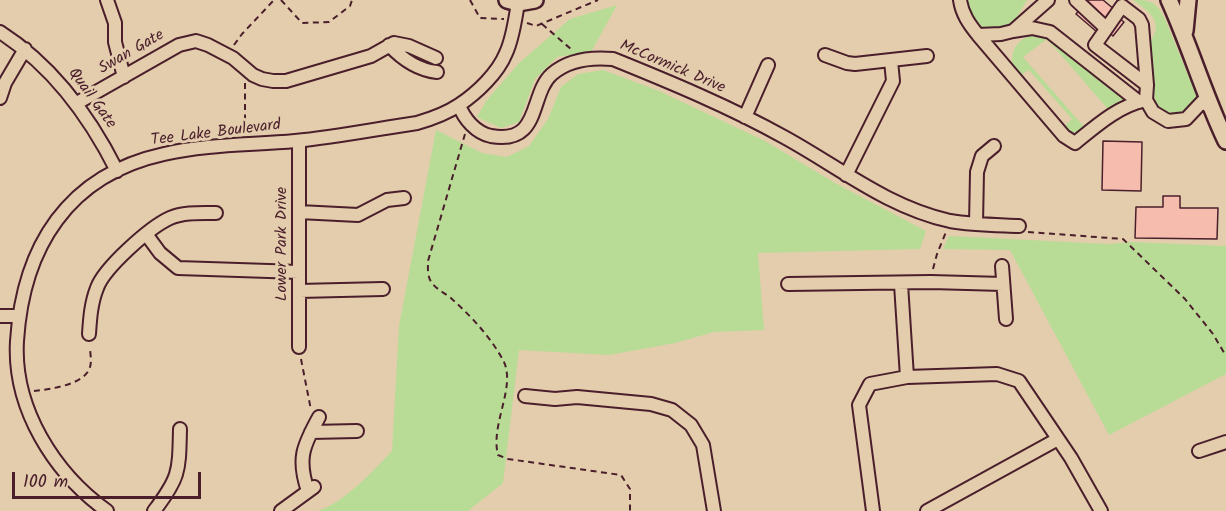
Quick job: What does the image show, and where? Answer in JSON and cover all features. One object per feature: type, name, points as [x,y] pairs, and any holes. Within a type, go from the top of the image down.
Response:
[{"type":"main road","points":[[512,2],[536,0]]},
{"type":"main road","points":[[1169,0],[1185,34],[1209,106],[1226,141]]},
{"type":"main road","points":[[1185,34],[1188,0]]},
{"type":"street","points":[[107,0],[115,23],[115,42],[124,77]]},
{"type":"street","points":[[960,0],[968,23],[1064,136],[1075,143],[1104,119],[1142,101],[1147,85],[1143,25],[1139,19],[1118,3],[1095,45],[1147,85]]},
{"type":"street","points":[[1013,31],[1048,0]]},
{"type":"street","points":[[1076,0],[1106,28]]},
{"type":"street","name":"Tee Lake Boulevard","points":[[107,511],[89,498],[78,486],[42,440],[23,393],[17,349],[19,316],[31,266],[61,213],[85,189],[136,161],[165,153],[299,141],[417,123],[459,105],[490,77],[506,56],[511,40],[512,2]]},
{"type":"street","points":[[978,34],[1000,34],[1032,28],[1050,32],[1142,101],[1153,112],[1168,121],[1186,119],[1202,102],[1209,106]]},
{"type":"street","name":"Quail Gate","points":[[0,32],[25,49],[55,76],[77,103],[117,171]]},
{"type":"street","name":"Swan Gate","points":[[77,103],[179,45],[196,41],[228,55],[262,79],[273,81],[286,81],[371,56],[389,45]]},
{"type":"street","points":[[436,58],[401,44],[389,45],[398,56],[427,71],[437,72]]},
{"type":"street","points":[[0,98],[5,83],[25,49]]},
{"type":"street","points":[[825,55],[847,63],[871,63],[927,56]]},
{"type":"street","name":"McCormick Drive","points":[[469,123],[488,136],[503,138],[517,133],[528,124],[549,76],[560,68],[583,60],[613,59],[745,117],[786,138],[898,204],[950,220],[976,224],[1019,225]]},
{"type":"street","points":[[846,175],[893,81],[891,61]]},
{"type":"street","points":[[745,117],[768,66]]},
{"type":"street","points":[[459,105],[469,123]]},
{"type":"street","name":"Lower Park Drive","points":[[299,141],[299,348]]},
{"type":"street","points":[[976,224],[977,172],[982,156],[994,146]]},
{"type":"street","points":[[299,212],[358,215],[387,200],[404,198]]},
{"type":"street","points":[[89,334],[92,304],[97,286],[107,271],[146,234],[169,218],[183,214],[216,213]]},
{"type":"street","points":[[146,234],[160,253],[178,268],[299,272]]},
{"type":"street","points":[[1002,266],[1006,319]]},
{"type":"street","points":[[788,284],[931,282],[1003,284]]},
{"type":"street","points":[[902,284],[907,377]]},
{"type":"street","points":[[299,291],[383,289]]},
{"type":"street","points":[[0,316],[19,316]]},
{"type":"street","points":[[873,511],[859,405],[870,384],[907,377],[997,374],[1019,381],[1058,439],[1101,511]]},
{"type":"street","points":[[525,396],[555,399],[577,397],[651,404],[672,410],[691,425],[703,445],[714,511]]},
{"type":"street","points":[[281,511],[311,489],[302,474],[301,458],[319,417]]},
{"type":"street","points":[[154,511],[170,491],[178,473],[180,429]]},
{"type":"street","points":[[311,432],[357,431]]},
{"type":"street","points":[[927,511],[1058,439]]},
{"type":"street","points":[[1199,451],[1226,442]]},
{"type":"path","points":[[242,34],[274,0]]},
{"type":"path","points":[[281,0],[302,23],[329,22],[350,6],[352,0]]},
{"type":"path","points":[[470,0],[480,18],[491,18]]},
{"type":"path","points":[[530,24],[536,26],[598,0]]},
{"type":"path","points":[[541,24],[583,60]]},
{"type":"path","points":[[245,68],[245,145]]},
{"type":"path","points":[[469,123],[428,261],[428,272],[430,282],[452,299],[476,323],[505,364],[506,389],[497,425],[498,455],[508,459],[621,475],[630,489],[630,511]]},
{"type":"path","points":[[931,282],[937,254],[950,220]]},
{"type":"path","points":[[1019,225],[1025,232],[1122,239],[1185,299],[1213,334],[1226,356]]},
{"type":"path","points":[[23,393],[60,387],[86,376],[91,366],[89,334]]},
{"type":"path","points":[[299,348],[311,411],[319,417]]},
{"type":"green space","points":[[967,0],[1027,0],[1012,25],[1000,30],[988,31],[982,29],[974,21]]},
{"type":"green space","points":[[1133,0],[1153,3],[1165,19],[1197,97],[1187,109],[1181,112],[1174,114],[1168,112],[1158,104],[1154,97],[1147,46],[1155,32],[1156,25],[1151,15]]},
{"type":"green space","points":[[617,5],[591,52],[557,57],[535,79],[519,122],[501,128],[477,117],[486,101],[519,63],[570,19]]},
{"type":"green space","points":[[1031,35],[1050,38],[1128,99],[1103,116],[1100,114],[1107,108],[1047,39],[1023,57],[1085,128],[1074,133],[1064,127],[1072,119],[1029,70],[1017,77],[1014,70],[1012,58],[1015,47]]},
{"type":"green space","points":[[603,70],[659,91],[765,141],[835,183],[926,231],[920,249],[758,253],[764,330],[714,332],[675,343],[609,355],[519,350],[503,483],[468,511],[318,511],[348,493],[392,451],[399,326],[436,130],[482,153],[507,157],[529,146],[548,119],[561,87],[578,74]]},
{"type":"green space","points":[[949,236],[1109,244],[1132,242],[1226,246],[1226,374],[1109,435],[1010,250],[943,249]]},
{"type":"building","points":[[1088,0],[1103,0],[1115,10],[1112,13],[1124,22],[1113,36],[1101,26],[1097,32],[1076,14]]},
{"type":"building","points":[[1103,141],[1142,142],[1141,191],[1102,190]]},
{"type":"building","points":[[1163,196],[1180,196],[1180,208],[1218,208],[1217,239],[1135,238],[1136,207],[1163,207]]}]
